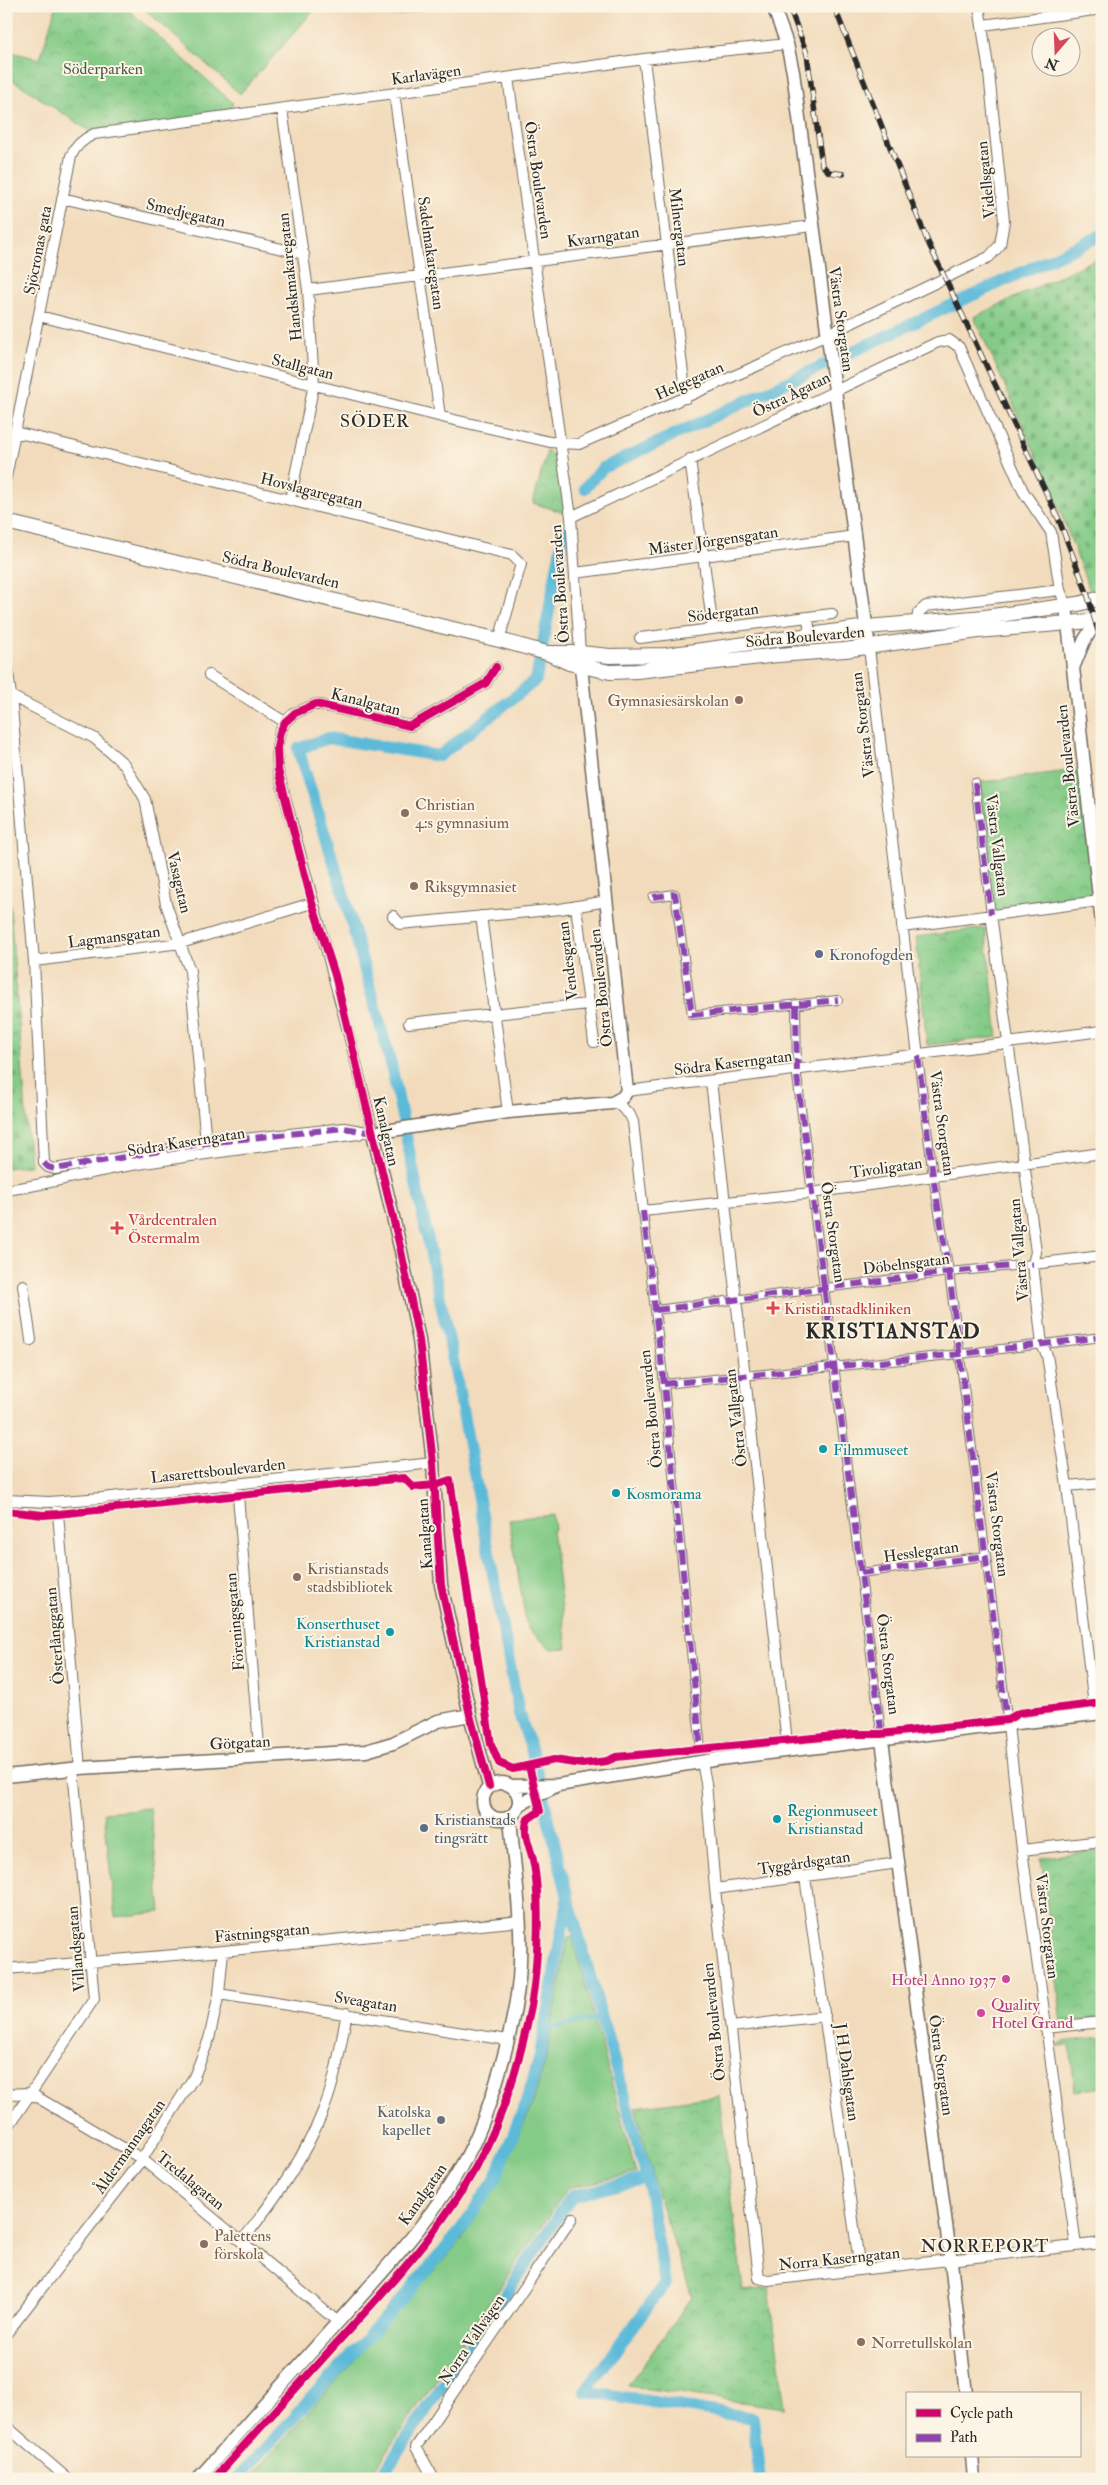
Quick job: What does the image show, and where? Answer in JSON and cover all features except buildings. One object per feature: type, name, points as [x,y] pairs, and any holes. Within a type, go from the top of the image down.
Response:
[{"type":"main road","name":"Södra Boulevarden","points":[[6,522],[499,640],[547,653],[569,664],[580,659],[610,656],[666,655],[867,628],[1066,606],[1102,598]]},
{"type":"main road","name":"Södra Boulevarden","points":[[580,659],[610,672],[637,671],[869,648],[978,631],[1099,621]]},
{"type":"street","name":"Västra Storgatan","points":[[773,6],[787,44],[793,72],[827,340],[835,384],[867,628],[933,1176],[960,1354],[1045,2028],[1076,2246]]},
{"type":"street","name":"Videllsgatan","points":[[827,340],[989,257],[1000,245],[1004,221],[980,6]]},
{"type":"street","points":[[983,25],[1102,9]]},
{"type":"street","name":"Karlavägen","points":[[74,148],[94,134],[644,59],[787,44]]},
{"type":"street","name":"Milnergatan","points":[[644,59],[686,398]]},
{"type":"street","name":"Östra Boulevarden","points":[[508,78],[571,517],[580,659],[627,1091]]},
{"type":"street","name":"Sadelmakaregatan","points":[[394,93],[440,416]]},
{"type":"street","name":"Handskmakaregatan","points":[[282,108],[304,254],[314,384],[290,500]]},
{"type":"street","name":"Sjöcronas gata","points":[[6,475],[62,198],[74,148]]},
{"type":"street","name":"Smedjegatan","points":[[62,198],[304,254]]},
{"type":"street","name":"Kvarngatan","points":[[308,290],[812,226]]},
{"type":"street","name":"Stallgatan","points":[[39,316],[440,416],[561,444]]},
{"type":"street","name":"Helgegatan","points":[[561,444],[579,444],[827,340]]},
{"type":"street","name":"Östra Ågatan","points":[[571,517],[690,459],[835,384],[938,342],[949,340],[959,347],[1023,491],[1050,532],[1060,590],[1066,606]]},
{"type":"street","name":"Hovslagaregatan","points":[[15,432],[512,555],[521,564],[499,640]]},
{"type":"street","points":[[690,459],[713,629]]},
{"type":"street","name":"Mäster Jörgensgatan","points":[[575,573],[855,536]]},
{"type":"street","points":[[917,623],[918,612],[926,606],[1060,590]]},
{"type":"street","name":"Västra Boulevarden","points":[[1066,606],[1102,922]]},
{"type":"street","name":"Södergatan","points":[[640,638],[832,614]]},
{"type":"street","points":[[808,617],[810,636]]},
{"type":"street","points":[[1072,670],[1084,641],[1099,621]]},
{"type":"street","points":[[6,657],[12,696],[34,961]]},
{"type":"street","name":"Kanalgatan","points":[[489,1786],[470,1715],[441,1585],[433,1463],[419,1340],[401,1251],[335,975],[312,903],[278,770],[277,747],[280,732],[285,722],[295,713],[316,704],[410,726],[486,683],[496,668]]},
{"type":"street","points":[[209,675],[285,722]]},
{"type":"street","name":"Vasagatan","points":[[12,696],[94,738],[124,764],[145,799],[166,904],[190,971],[206,1143]]},
{"type":"street","name":"Västra Vallgatan","points":[[975,783],[1036,1252],[1033,1264],[1042,1345],[1047,1355],[1098,1713]]},
{"type":"street","points":[[653,897],[675,894],[692,1015],[838,1000]]},
{"type":"street","name":"Vendesgatan","points":[[393,916],[400,924],[576,906],[607,901]]},
{"type":"street","points":[[902,927],[1100,901]]},
{"type":"street","name":"Lagmansgatan","points":[[34,961],[181,943],[312,903]]},
{"type":"street","name":"Vendesgatan","points":[[576,906],[594,1042]]},
{"type":"street","points":[[481,916],[508,1112]]},
{"type":"street","name":"Södra Kaserngatan","points":[[34,961],[44,1163],[48,1167],[55,1169],[206,1143],[344,1128],[373,1133]]},
{"type":"street","points":[[409,1023],[588,1004]]},
{"type":"street","name":"Östra Storgatan","points":[[796,1004],[797,1070],[811,1193],[836,1366],[882,1740],[951,2262],[966,2392]]},
{"type":"street","name":"Södra Kaserngatan","points":[[627,1091],[918,1056],[1102,1031]]},
{"type":"street","name":"Östra Vallgatan","points":[[711,1081],[788,1751]]},
{"type":"street","points":[[616,1102],[627,1091]]},
{"type":"street","name":"Östra Boulevarden","points":[[616,1102],[630,1115],[633,1122],[644,1211],[664,1384],[701,1756],[706,1783],[715,1889],[759,2278]]},
{"type":"street","name":"Södra Kaserngatan","points":[[6,1190],[45,1186],[124,1167],[229,1150],[373,1133],[508,1112],[616,1102]]},
{"type":"street","name":"Tivoligatan","points":[[644,1211],[811,1193],[1102,1153]]},
{"type":"street","name":"Döbelnsgatan","points":[[656,1310],[949,1272],[1102,1256]]},
{"type":"street","points":[[23,1285],[31,1340]]},
{"type":"street","points":[[664,1384],[960,1354],[1102,1337]]},
{"type":"street","name":"Lasarettsboulevarden","points":[[6,1500],[17,1502],[57,1502],[433,1463]]},
{"type":"street","points":[[1066,1486],[1102,1483]]},
{"type":"street","name":"Föreningsgatan","points":[[238,1484],[260,1758]]},
{"type":"street","name":"Österlånggatan","points":[[57,1502],[76,1769]]},
{"type":"street","name":"Hesslegatan","points":[[861,1573],[985,1556]]},
{"type":"street","points":[[530,1791],[510,1817],[496,1819],[487,1814],[482,1804],[483,1794],[489,1786],[508,1784],[530,1791],[701,1756],[788,1751],[1098,1713]]},
{"type":"street","name":"Götgatan","points":[[6,1776],[76,1769],[376,1750],[438,1721],[470,1715]]},
{"type":"street","name":"Kanalgatan","points":[[481,1755],[508,1784]]},
{"type":"street","name":"Villandsgatan","points":[[6,2130],[94,1999],[76,1769]]},
{"type":"street","points":[[508,1784],[517,1792],[519,1805]]},
{"type":"street","name":"Kanalgatan","points":[[198,2479],[421,2226],[458,2172],[480,2126],[516,2006],[519,1977],[520,1922],[518,1883],[510,1817]]},
{"type":"street","name":"Kanalgatan","points":[[496,1819],[514,1858]]},
{"type":"street","points":[[1022,1850],[1102,1840]]},
{"type":"street","name":"Tyggårdsgatan","points":[[715,1889],[898,1863]]},
{"type":"street","name":"J H Dahlsgatan","points":[[806,1877],[860,2270]]},
{"type":"street","name":"Fästningsgatan","points":[[6,1969],[520,1922]]},
{"type":"street","name":"Åldermannagatan","points":[[6,2334],[142,2159],[194,2077],[208,2039],[219,1994],[223,1950]]},
{"type":"street","name":"Sveagatan","points":[[219,1994],[507,2040]]},
{"type":"street","points":[[242,2241],[279,2192],[308,2144],[334,2079],[347,2013]]},
{"type":"street","points":[[731,2027],[825,2016]]},
{"type":"street","points":[[1045,2028],[1102,2022]]},
{"type":"street","points":[[6,2094],[30,2094]]},
{"type":"street","name":"Tredalagatan","points":[[30,2094],[142,2159],[338,2322]]},
{"type":"street","name":"Norra Vallvägen","points":[[434,2479],[416,2446],[572,2218]]},
{"type":"street","name":"Norra Kaserngatan","points":[[759,2278],[768,2280],[951,2262],[1102,2244]]},
{"type":"street","points":[[7,2428],[68,2479]]},
{"type":"street","points":[[972,2458],[974,2479]]},
{"type":"green space","name":"Söderparken","points":[[56,6],[124,6],[233,103],[228,116],[94,134],[14,81],[6,79],[6,51],[40,59]]},
{"type":"green space","points":[[141,6],[311,6],[315,9],[240,94]]},
{"type":"green space","points":[[355,6],[427,6],[410,13],[391,16],[372,14]]},
{"type":"green space","points":[[1102,256],[1102,588],[1090,591],[1056,500],[974,317]]},
{"type":"green space","points":[[547,451],[553,455],[560,470],[565,513],[533,503]]},
{"type":"green space","points":[[1083,769],[1099,901],[991,914],[975,783]]},
{"type":"green space","points":[[6,856],[30,1166],[6,1168]]},
{"type":"green space","points":[[985,928],[998,1037],[927,1045],[916,937]]},
{"type":"green space","points":[[553,1515],[555,1529],[552,1530],[567,1648],[551,1649],[527,1628],[509,1519]]},
{"type":"green space","points":[[150,1808],[161,1912],[115,1917],[104,1812]]},
{"type":"green space","points":[[1102,1849],[1102,2018],[1062,2022],[1041,1858]]},
{"type":"green space","points":[[572,1936],[636,2173],[568,2188],[368,2479],[249,2479],[462,2239],[498,2182],[532,2105],[545,2062],[568,1937]]},
{"type":"green space","points":[[1102,2037],[1102,2087],[1075,2091],[1070,2045],[1059,2046],[1061,2042]]},
{"type":"green space","points":[[719,2096],[743,2291],[769,2288],[785,2408],[628,2386],[692,2297],[657,2192],[635,2107]]},
{"type":"waterway","points":[[585,488],[603,468],[1102,235]]},
{"type":"waterway","points":[[564,531],[536,680],[439,756],[328,738],[298,749],[343,892],[391,1064],[454,1365],[519,1714],[531,1748],[568,1898],[647,2178],[665,2284],[585,2391],[753,2418],[760,2479]]},
{"type":"waterway","points":[[237,2479],[389,2314],[457,2235],[495,2180],[526,2102],[539,2060],[567,1900]]},
{"type":"waterway","points":[[544,2030],[602,2017]]},
{"type":"waterway","points":[[379,2479],[572,2196],[647,2178]]},
{"type":"railway","points":[[789,6],[807,54],[822,165],[829,172],[843,174]]},
{"type":"railway","points":[[834,6],[927,240],[1059,520],[1087,593],[1102,645]]},
{"type":"marked path","points":[[975,783],[991,914]]},
{"type":"marked path","points":[[653,897],[675,894],[692,1015],[838,1000]]},
{"type":"marked path","points":[[796,1005],[797,1076],[882,1737]]},
{"type":"marked path","points":[[918,1056],[933,1176],[949,1272],[1007,1722]]},
{"type":"marked path","points":[[44,1163],[48,1167],[55,1169],[206,1143],[344,1128],[373,1133]]},
{"type":"marked path","points":[[643,1211],[664,1384],[701,1750]]},
{"type":"marked path","points":[[656,1310],[949,1272],[1033,1264]]},
{"type":"marked path","points":[[664,1384],[960,1354],[1102,1337]]},
{"type":"marked path","points":[[861,1573],[985,1556]]},
{"type":"cycle path","points":[[489,1786],[470,1715],[441,1585],[433,1463],[419,1340],[401,1251],[335,975],[312,903],[278,770],[277,747],[280,732],[285,722],[295,713],[316,704],[410,726],[486,683],[496,667]]},
{"type":"cycle path","points":[[6,1511],[43,1515],[58,1514],[404,1478],[413,1487],[435,1485],[450,1480],[491,1744],[499,1763],[513,1769],[554,1760],[582,1764],[607,1761],[616,1757],[855,1734],[881,1734],[1007,1720],[1019,1713],[1102,1703]]},
{"type":"cycle path","points":[[214,2479],[411,2260],[447,2213],[488,2145],[511,2086],[522,2046],[531,2006],[535,1972],[538,1933],[537,1894],[526,1824],[528,1819],[540,1811],[529,1766]]},
{"type":"place","name":"Gymnasiesärskolan","points":[[739,700]]},
{"type":"place","name":"Christian 4:s gymnasium","points":[[405,813]]},
{"type":"place","name":"Riksgymnasiet","points":[[414,886]]},
{"type":"place","name":"Kronofogden","points":[[819,954]]},
{"type":"place","name":"Vårdcentralen Östermalm","points":[[117,1228]]},
{"type":"place","name":"Kristianstadkliniken","points":[[773,1308]]},
{"type":"place","name":"Filmmuseet","points":[[823,1449]]},
{"type":"place","name":"Kosmorama","points":[[616,1493]]},
{"type":"place","name":"Kristianstads stadsbibliotek","points":[[297,1577]]},
{"type":"place","name":"Konserthuset Kristianstad","points":[[390,1632]]},
{"type":"place","name":"Regionmuseet Kristianstad","points":[[777,1819]]},
{"type":"place","name":"Kristianstads tingsrätt","points":[[424,1828]]},
{"type":"place","name":"Hotel Anno 1937","points":[[1006,1979]]},
{"type":"place","name":"Quality Hotel Grand","points":[[981,2013]]},
{"type":"place","name":"Katolska kapellet","points":[[441,2120]]},
{"type":"place","name":"Palettens förskola","points":[[204,2244]]},
{"type":"place","name":"Norretullskolan","points":[[861,2342]]},
{"type":"district","name":"SÖDER","points":[[375,421]]},
{"type":"district","name":"KRISTIANSTAD","points":[[893,1331]]},
{"type":"district","name":"NORREPORT","points":[[985,2246]]}]
